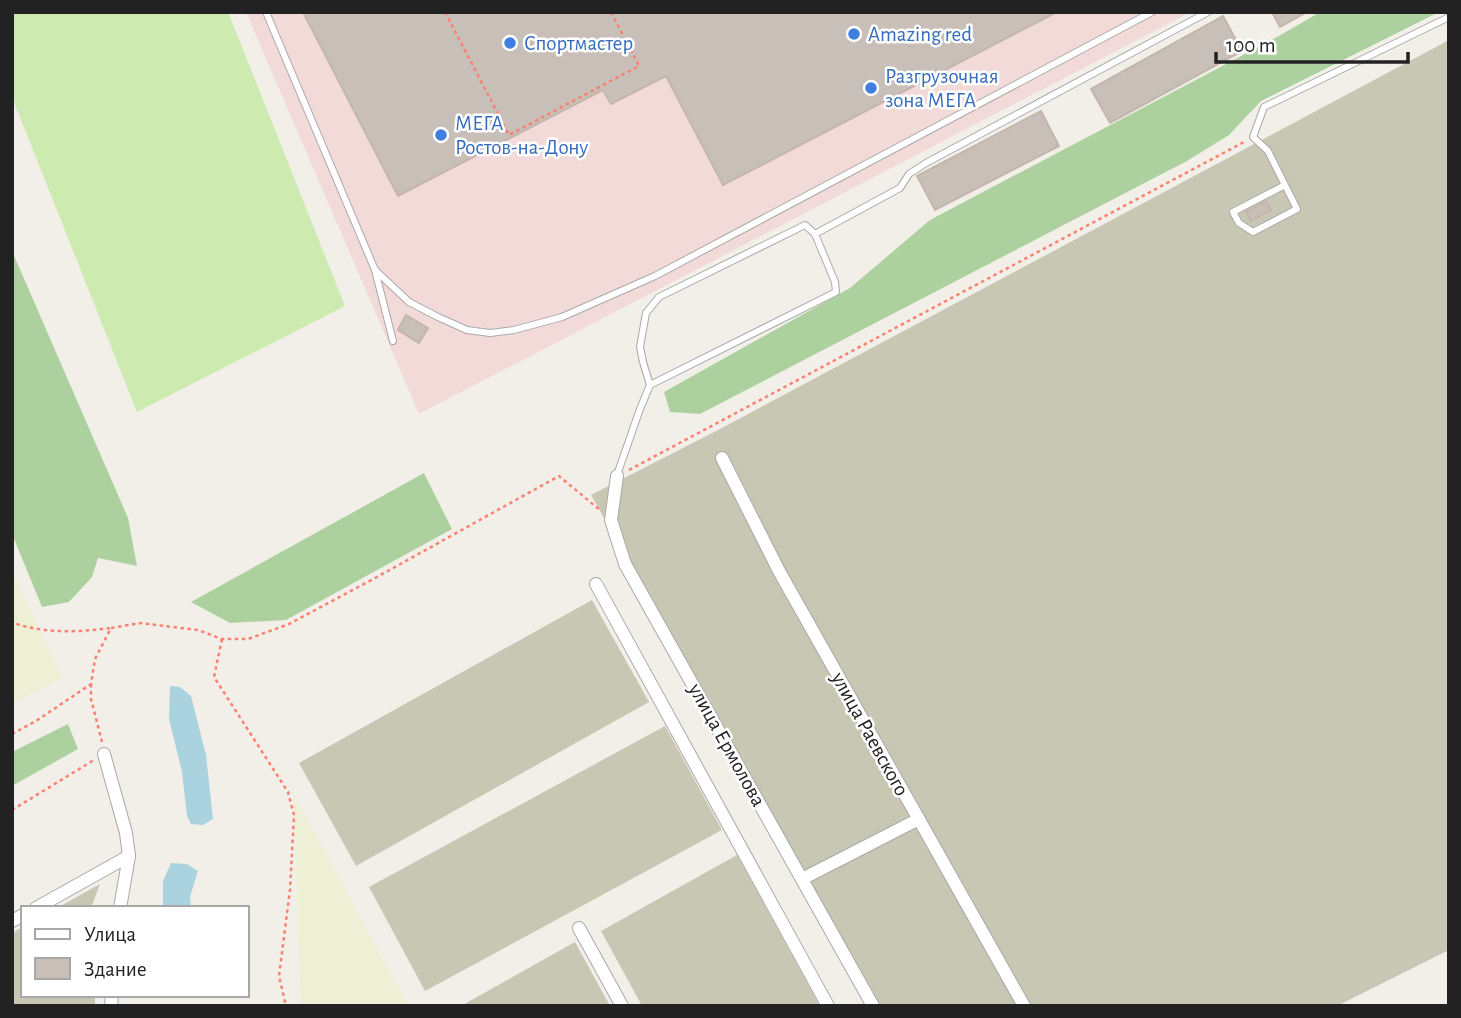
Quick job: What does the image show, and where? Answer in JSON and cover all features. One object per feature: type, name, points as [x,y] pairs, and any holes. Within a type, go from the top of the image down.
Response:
[{"type":"street","name":"улица Раевского","points":[[722,458],[779,571],[1024,1006]]},
{"type":"street","name":"улица Ермолова","points":[[617,476],[611,520],[625,564],[873,1006]]},
{"type":"street","name":"улица Ермолова","points":[[596,584],[828,1006]]},
{"type":"street","points":[[104,754],[126,833],[129,856],[120,906]]},
{"type":"street","points":[[802,879],[919,819]]},
{"type":"street","points":[[40,906],[129,856]]},
{"type":"street","points":[[579,928],[622,1006]]},
{"type":"lane","points":[[266,12],[375,270],[393,341]]},
{"type":"lane","points":[[375,270],[409,302],[467,330],[490,333],[562,317],[655,276],[1152,12]]},
{"type":"lane","points":[[815,234],[900,188],[909,174],[926,163],[1208,12]]},
{"type":"lane","points":[[1285,185],[1233,212],[1239,223],[1253,232],[1297,209],[1285,185],[1268,151],[1253,137],[1264,107],[1449,17]]},
{"type":"lane","points":[[617,476],[650,385],[640,347],[646,313],[659,297],[805,225],[815,234],[835,282],[836,292],[650,385]]},
{"type":"path","points":[[445,12],[509,135],[639,66],[611,12]]},
{"type":"path","points":[[617,476],[1253,137]]},
{"type":"path","points":[[13,622],[29,628],[70,632],[140,623],[198,630],[222,639],[248,639],[289,624],[559,475],[611,520]]},
{"type":"path","points":[[12,810],[104,754],[91,699],[91,684],[95,659],[111,628]]},
{"type":"path","points":[[222,639],[214,677],[288,792],[294,815],[290,890],[279,975],[286,1006]]},
{"type":"path","points":[[12,734],[91,684]]},
{"type":"shaded area","points":[[246,12],[1191,12],[419,414]]},
{"type":"shaded area","points":[[1449,40],[1449,950],[1341,1004],[1342,1006],[881,1006],[591,495],[720,429]]},
{"type":"shaded area","points":[[12,572],[62,678],[12,704]]},
{"type":"shaded area","points":[[592,600],[649,702],[356,866],[299,763]]},
{"type":"shaded area","points":[[665,726],[722,830],[425,991],[369,887]]},
{"type":"shaded area","points":[[293,793],[408,1006],[301,1006]]},
{"type":"shaded area","points":[[737,855],[820,1006],[642,1006],[601,931]]},
{"type":"shaded area","points":[[100,884],[92,906],[61,906]]},
{"type":"shaded area","points":[[21,928],[21,997],[95,997],[95,1006],[12,1006],[12,933]]},
{"type":"shaded area","points":[[575,942],[610,1006],[461,1006]]},
{"type":"green space","points":[[12,12],[228,12],[345,306],[137,412],[12,97]]},
{"type":"green space","points":[[1320,12],[1439,12],[1261,101],[1229,135],[1187,161],[700,414],[670,412],[664,392],[850,288],[930,220]]},
{"type":"green space","points":[[12,251],[128,518],[137,566],[98,558],[92,577],[69,602],[42,607],[12,534]]},
{"type":"green space","points":[[424,473],[452,529],[286,620],[230,623],[191,602]]},
{"type":"green space","points":[[68,724],[78,749],[12,786],[12,752]]},
{"type":"water","points":[[170,686],[180,687],[191,696],[206,755],[213,819],[203,825],[191,824],[187,816],[182,772],[169,719]]},
{"type":"water","points":[[171,863],[187,864],[198,871],[190,897],[191,906],[163,906],[163,881]]},
{"type":"building","name":"МЕГА Ростов-на-Дону","points":[[303,12],[1057,12],[723,185],[666,76],[611,104],[603,90],[398,196]]},
{"type":"building","points":[[1272,12],[1307,12],[1280,27]]},
{"type":"building","points":[[1223,16],[1242,51],[1110,123],[1091,89]]},
{"type":"building","points":[[1041,111],[1059,146],[935,210],[917,176]]},
{"type":"building","points":[[1266,201],[1271,210],[1251,221],[1246,212]]},
{"type":"building","points":[[406,315],[428,328],[419,343],[398,330]]},
{"type":"place","name":"Amazing red","points":[[854,34]]},
{"type":"place","name":"Спортмастер","points":[[510,43]]},
{"type":"place","name":"Разгрузочная зона МЕГА","points":[[871,88]]},
{"type":"place","name":"МЕГА Ростов-на-Дону","points":[[441,135]]}]
